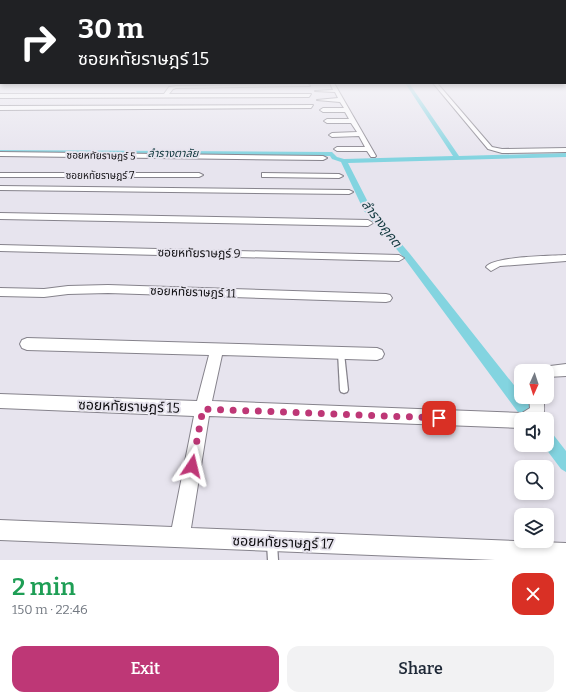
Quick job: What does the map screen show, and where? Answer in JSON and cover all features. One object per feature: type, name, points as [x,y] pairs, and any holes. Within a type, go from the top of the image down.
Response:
[{"type":"street","points":[[0,108],[291,106]]},
{"type":"street","points":[[344,106],[373,156]]},
{"type":"street","points":[[455,106],[492,149],[502,151],[566,150]]},
{"type":"street","points":[[323,110],[346,110]]},
{"type":"street","points":[[328,121],[353,121]]},
{"type":"street","points":[[332,135],[360,134]]},
{"type":"street","points":[[337,149],[368,148]]},
{"type":"street","name":"ซอยหทัยราษฎร์ 5","points":[[0,154],[323,158]]},
{"type":"street","name":"ซอยหทัยราษฎร์ 7","points":[[0,175],[199,175]]},
{"type":"street","points":[[265,175],[339,176]]},
{"type":"street","points":[[295,176],[296,191]]},
{"type":"street","points":[[0,188],[349,192]]},
{"type":"street","points":[[0,216],[368,223]]},
{"type":"street","name":"ซอยหทัยราษฎร์ 9","points":[[0,248],[399,258]]},
{"type":"street","points":[[491,267],[498,263],[566,258]]},
{"type":"street","name":"ซอยหทัยราษฎร์ 11","points":[[0,292],[44,293],[68,290],[108,289],[386,298]]},
{"type":"street","points":[[27,344],[377,354]]},
{"type":"street","points":[[180,538],[203,409],[216,349]]},
{"type":"street","points":[[554,371],[566,370]]},
{"type":"street","name":"ซอยหทัยราษฎร์ 15","points":[[0,401],[514,420]]},
{"type":"street","name":"ซอยหทัยราษฎร์ 17","points":[[0,530],[180,538],[273,551],[566,553]]},
{"type":"lane","points":[[341,353],[344,390]]},
{"type":"waterway","points":[[422,106],[457,158]]},
{"type":"waterway","name":"ลำรางตาลัย","points":[[0,152],[332,154],[334,158],[344,161]]},
{"type":"waterway","name":"ลำรางคูคต","points":[[457,158],[566,155]]},
{"type":"waterway","name":"ลำรางคูคต","points":[[344,161],[457,158]]},
{"type":"waterway","name":"ลำรางคูคต","points":[[344,161],[367,209],[407,256],[527,412]]},
{"type":"waterway","name":"ลำรางคูคต","points":[[554,448],[566,464]]},
{"type":"route","points":[[192,466],[203,409],[439,418]]}]
